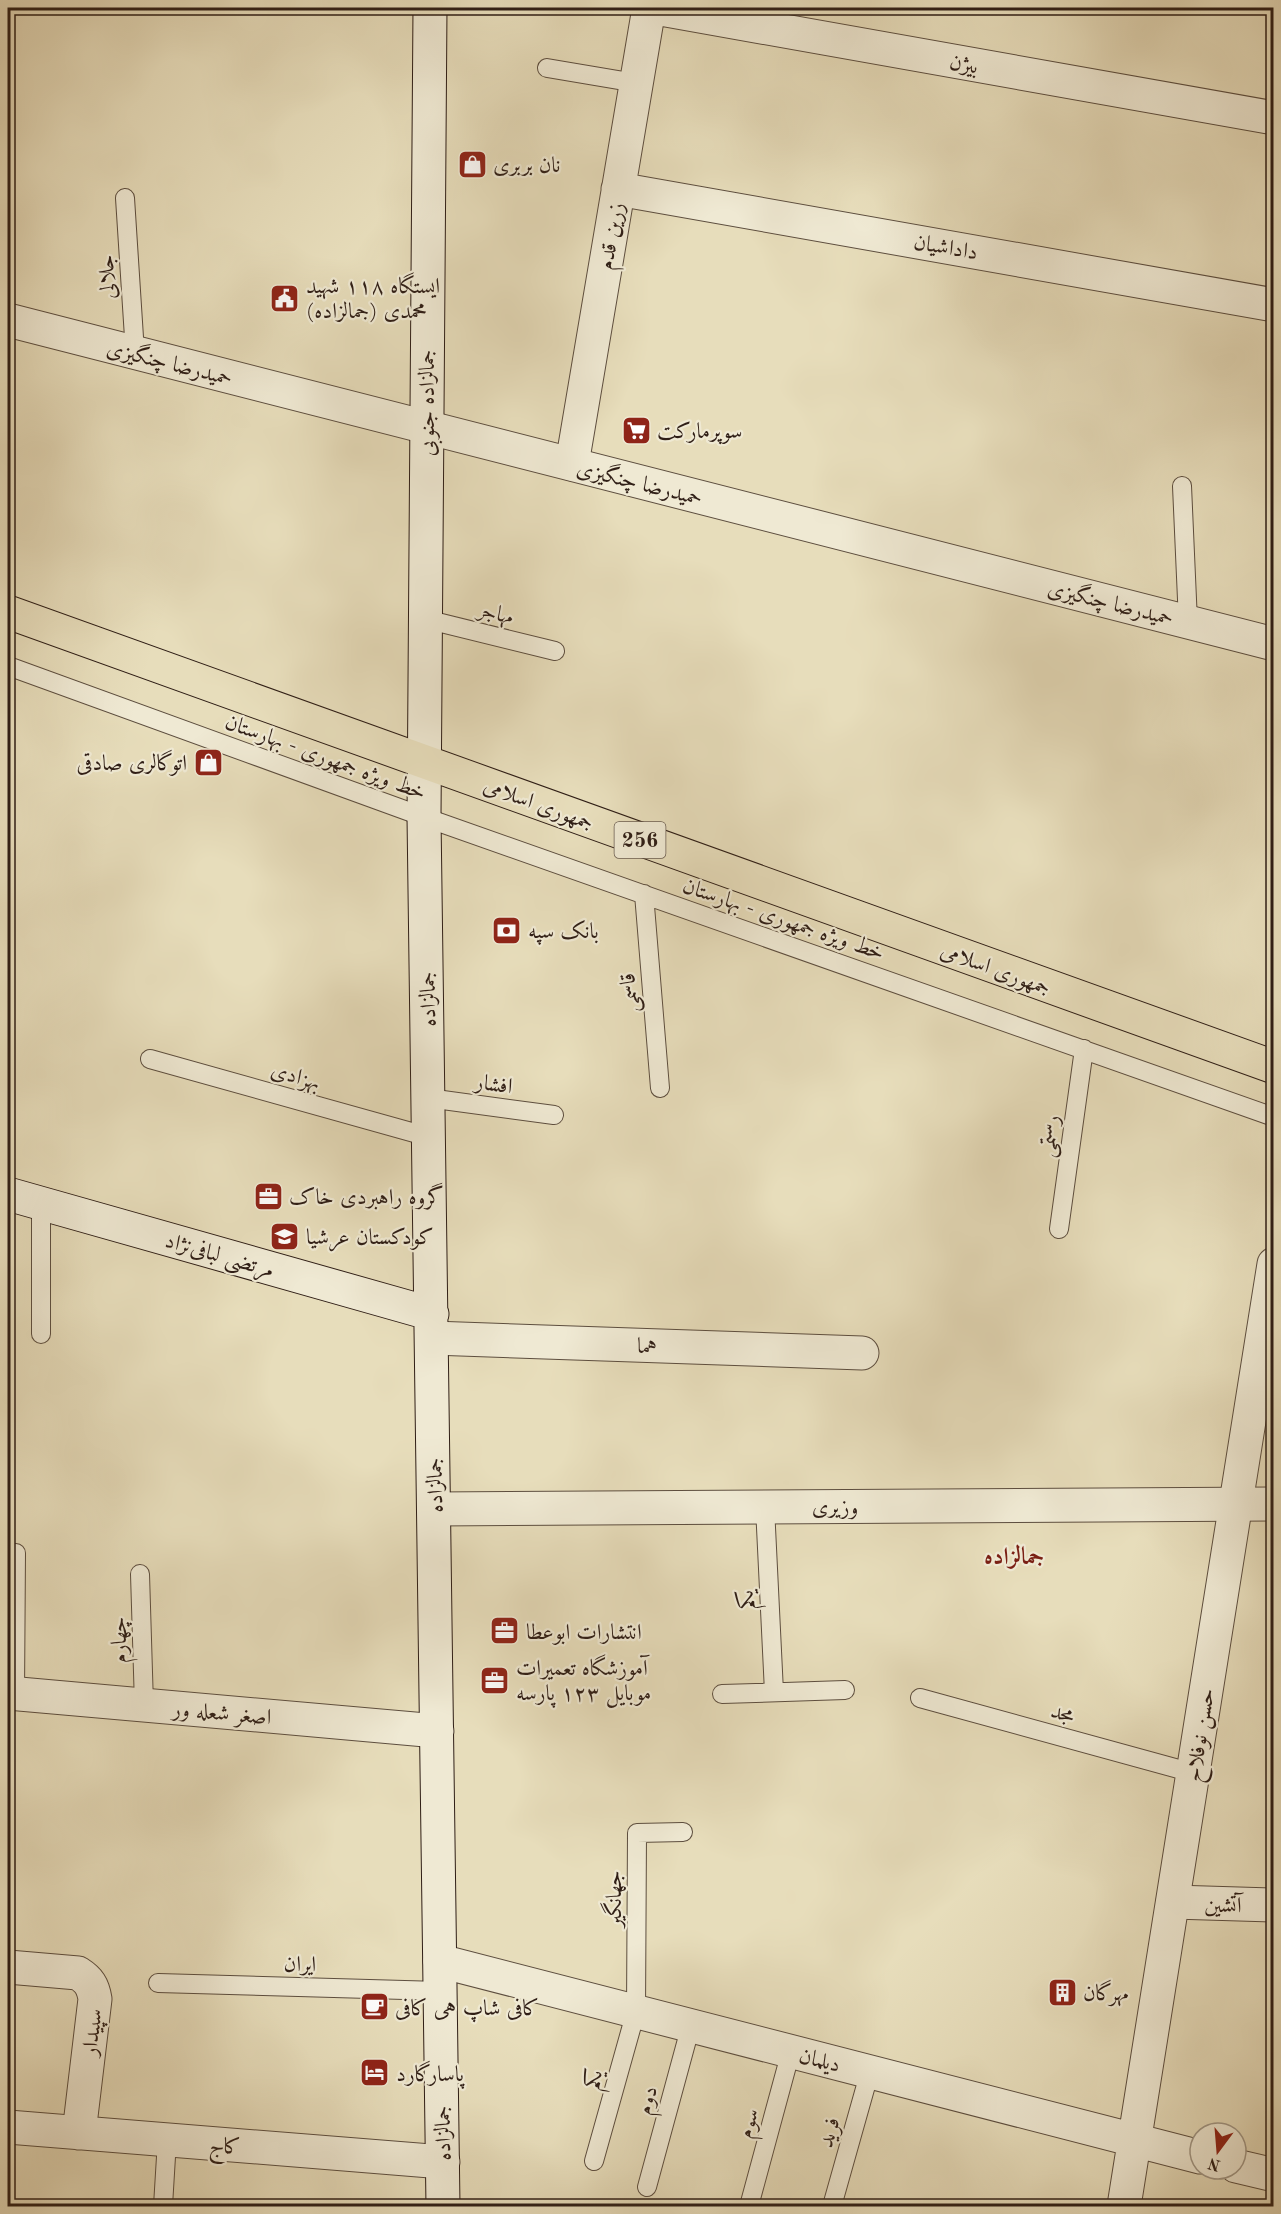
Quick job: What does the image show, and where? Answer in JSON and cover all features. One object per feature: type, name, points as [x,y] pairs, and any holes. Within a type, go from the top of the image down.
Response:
[{"type":"main road","name":"جمهوری اسلامی","points":[[8,612],[1274,1067]]},
{"type":"street","name":"جمالزاده جنوبی","points":[[426,763],[430,8]]},
{"type":"street","name":"زرین قدم","points":[[572,464],[649,8]]},
{"type":"street","name":"بیژن","points":[[655,8],[1274,118]]},
{"type":"street","name":"داداشیان","points":[[618,189],[1274,305]]},
{"type":"street","name":"حمیدرضا چنگیزی","points":[[8,320],[1274,644]]},
{"type":"street","name":"جمالزاده","points":[[426,763],[424,817],[443,2206]]},
{"type":"street","name":"مرتضی لبافی‌نژاد","points":[[8,1194],[432,1326]]},
{"type":"street","name":"حسن نوفلاح","points":[[1124,2206],[1274,1264]]},
{"type":"street","name":"هما","points":[[432,1326],[862,1353]]},
{"type":"street","name":"وزیری","points":[[434,1509],[1274,1504]]},
{"type":"street","name":"اصغر شعله ور","points":[[11,1694],[437,1731]]},
{"type":"street","name":"آتشین","points":[[1173,1902],[1274,1905]]},
{"type":"street","name":"سپیدار","points":[[8,1967],[78,1973],[87,1978],[93,1987],[95,1999],[79,2133]]},
{"type":"street","name":"دیلمان","points":[[440,1976],[636,2011],[1188,2154]]},
{"type":"street","name":"کاج","points":[[8,2127],[442,2162]]},
{"type":"street","points":[[1248,2169],[1274,2175]]},
{"type":"lane","points":[[547,68],[636,83]]},
{"type":"lane","name":"جلالی","points":[[125,198],[135,353]]},
{"type":"lane","points":[[1182,486],[1188,622]]},
{"type":"lane","name":"مهاجر","points":[[425,619],[555,651]]},
{"type":"lane","name":"خط ویژه جمهوری - بهارستان","points":[[8,666],[424,817],[1274,1118]]},
{"type":"lane","name":"قاسمی","points":[[644,894],[660,1088]]},
{"type":"lane","name":"رستمی","points":[[1059,1229],[1084,1049]]},
{"type":"lane","name":"بهزادی","points":[[150,1059],[429,1137]]},
{"type":"lane","name":"افشار","points":[[429,1098],[554,1115]]},
{"type":"lane","points":[[41,1203],[41,1334]]},
{"type":"lane","name":"یکم","points":[[765,1507],[774,1692]]},
{"type":"lane","points":[[11,1694],[16,1553]]},
{"type":"lane","name":"چهارم","points":[[140,1574],[144,1706]]},
{"type":"lane","points":[[722,1694],[845,1690]]},
{"type":"lane","name":"مجد","points":[[920,1698],[1193,1773]]},
{"type":"lane","name":"جهانگیر","points":[[636,2011],[637,1833],[683,1832]]},
{"type":"lane","name":"ایران","points":[[158,1983],[440,1976]]},
{"type":"lane","name":"یکم","points":[[594,2161],[636,2011]]},
{"type":"lane","name":"دوم","points":[[647,2187],[691,2025]]},
{"type":"lane","name":"سوم","points":[[749,2206],[791,2051]]},
{"type":"lane","name":"فرید","points":[[832,2206],[870,2071]]},
{"type":"lane","points":[[163,2206],[168,2140]]},
{"type":"place","name":"نان بربری","points":[[472,164]]},
{"type":"place","name":"ایستگاه ۱۱۸ شهید محمدی (جمالزاده)","points":[[285,298]]},
{"type":"place","name":"سوپرمارکت","points":[[636,430]]},
{"type":"place","name":"اتوگالری صادقی","points":[[208,762]]},
{"type":"place","name":"بانک سپه","points":[[507,930]]},
{"type":"place","name":"گروه راهبردی خاک","points":[[268,1196]]},
{"type":"place","name":"کودکستان عرشیا","points":[[285,1236]]},
{"type":"place","name":"انتشارات ابوعطا","points":[[505,1631]]},
{"type":"place","name":"آموزشگاه تعمیرات موبایل ۱۲۳ پارسه","points":[[495,1680]]},
{"type":"place","name":"مهرگان","points":[[1062,1992]]},
{"type":"place","name":"کافی شاپ هی کافی","points":[[374,2007]]},
{"type":"place","name":"پاسارگارد","points":[[375,2073]]},
{"type":"district","name":"جمالزاده","points":[[1014,1556]]}]
